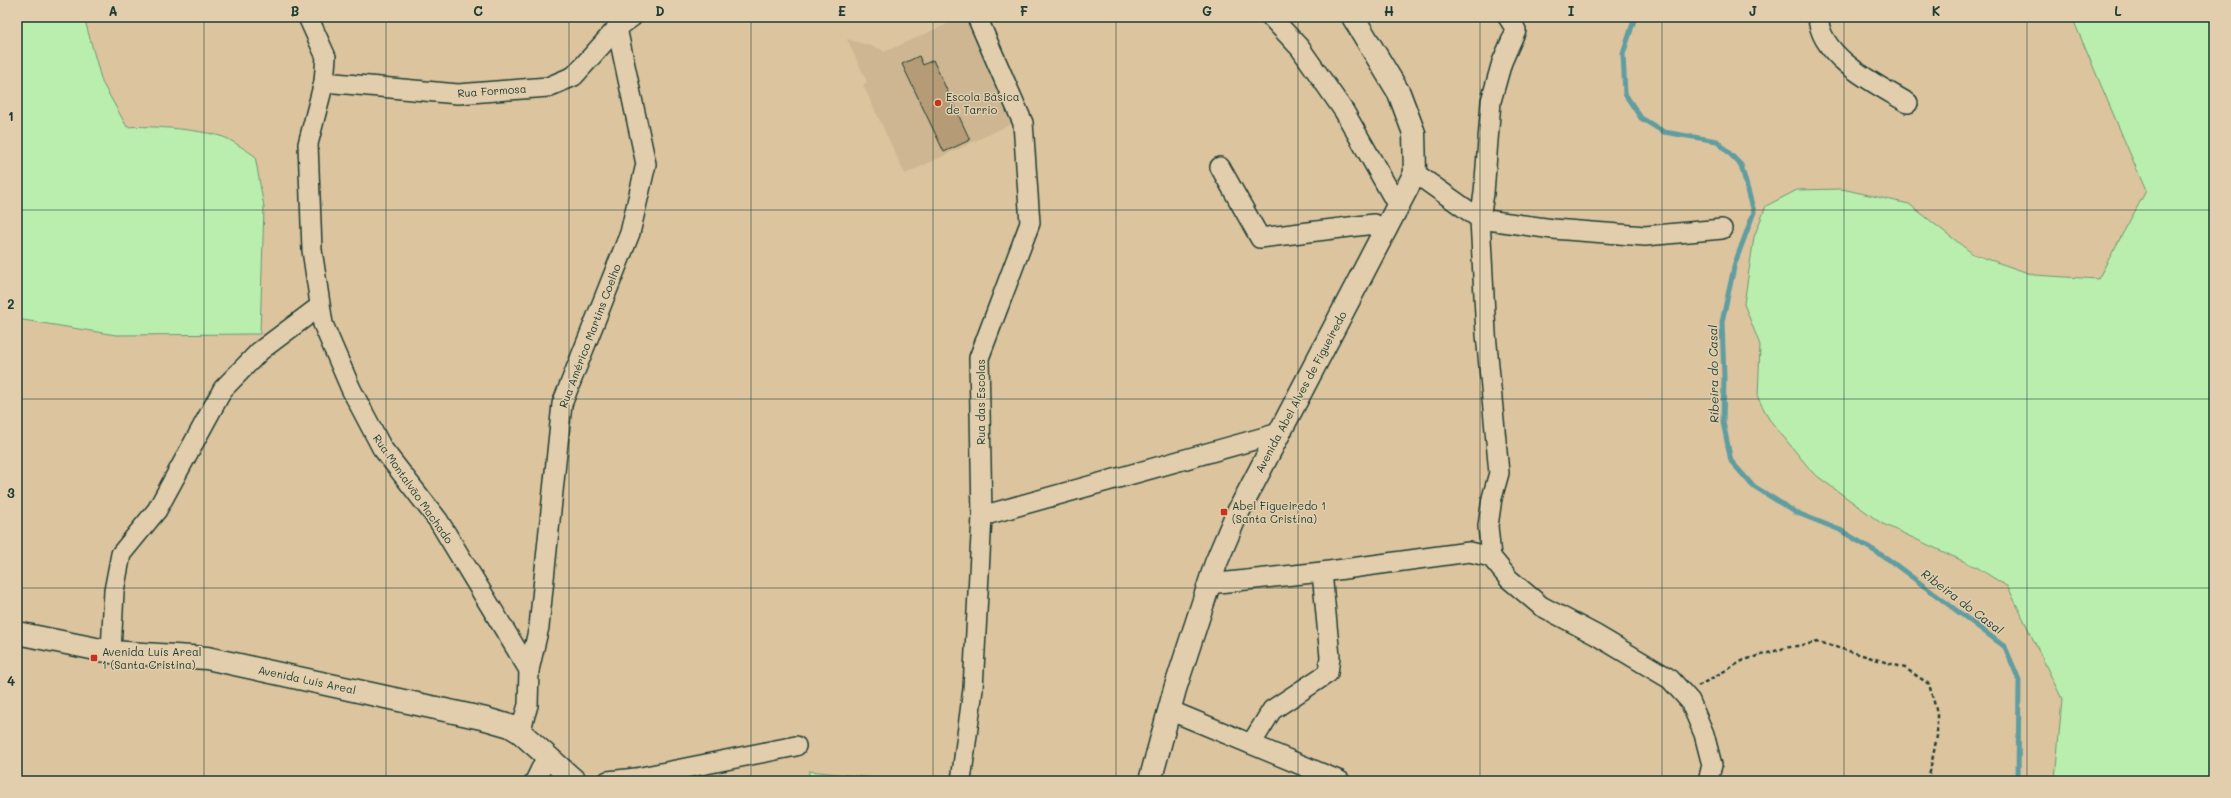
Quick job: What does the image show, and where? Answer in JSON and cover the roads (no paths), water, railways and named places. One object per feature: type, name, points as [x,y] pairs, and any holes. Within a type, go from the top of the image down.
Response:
[{"type":"main road","name":"Avenida Abel Alves de Figueiredo","points":[[1150,781],[1169,710],[1209,584],[1235,518],[1415,173],[1414,133],[1399,93],[1353,17]]},
{"type":"main road","name":"Avenida Luís Areal","points":[[17,633],[112,652],[207,658],[486,719],[510,726],[520,732],[575,781]]},
{"type":"street","name":"Rua Montalvão Machado","points":[[308,17],[326,57],[324,82],[308,144],[312,250],[323,324],[351,389],[382,448],[438,520],[529,670]]},
{"type":"street","name":"Rua das Escolas","points":[[961,781],[973,689],[982,516],[979,358],[1030,223],[1023,123],[977,17]]},
{"type":"street","points":[[1271,17],[1300,48],[1344,111],[1398,206]]},
{"type":"street","points":[[1508,17],[1516,30],[1502,62],[1491,101],[1484,193],[1480,219],[1486,334],[1499,473],[1492,498],[1488,526],[1491,557],[1509,579],[1540,606],[1596,635],[1670,679],[1690,701],[1704,734],[1712,765],[1708,781]]},
{"type":"street","points":[[1818,17],[1818,22],[1828,45],[1849,67],[1908,103]]},
{"type":"street","name":"Rua Formosa","points":[[324,82],[458,94],[548,87],[574,76],[622,21]]},
{"type":"street","name":"Rua Américo Martins Coelho","points":[[520,732],[528,705],[529,670],[539,628],[562,404],[630,233],[646,164],[622,21]]},
{"type":"street","points":[[1220,167],[1260,238],[1374,224],[1386,231]]},
{"type":"street","points":[[1415,173],[1480,219],[1553,229],[1645,236],[1722,229]]},
{"type":"street","points":[[112,652],[114,591],[121,554],[157,510],[223,389],[260,351],[320,306]]},
{"type":"street","points":[[982,516],[1279,433]]},
{"type":"street","points":[[1209,584],[1322,572],[1469,552],[1491,557]]},
{"type":"street","points":[[1251,744],[1272,710],[1328,673],[1330,657],[1322,572]]},
{"type":"street","points":[[1169,710],[1340,781]]},
{"type":"street","points":[[608,781],[636,780],[796,746]]},
{"type":"street","points":[[535,781],[547,756]]},
{"type":"waterway","name":"Ribeira do Casal","points":[[1635,17],[1623,54],[1625,94],[1641,118],[1664,132],[1717,141],[1741,165],[1754,212],[1735,263],[1722,322],[1724,377],[1723,422],[1731,461],[1752,485],[1795,512],[1840,530],[1888,559],[2005,647],[2019,680],[2018,781]]},
{"type":"place","name":"Escola Básica de Tarrio","points":[[938,103]]},
{"type":"place","name":"Abel Figueiredo 1 (Santa Cristina)","points":[[1224,512]]},
{"type":"place","name":"Avenida Luís Areal 1 (Santa Cristina)","points":[[94,658]]}]
